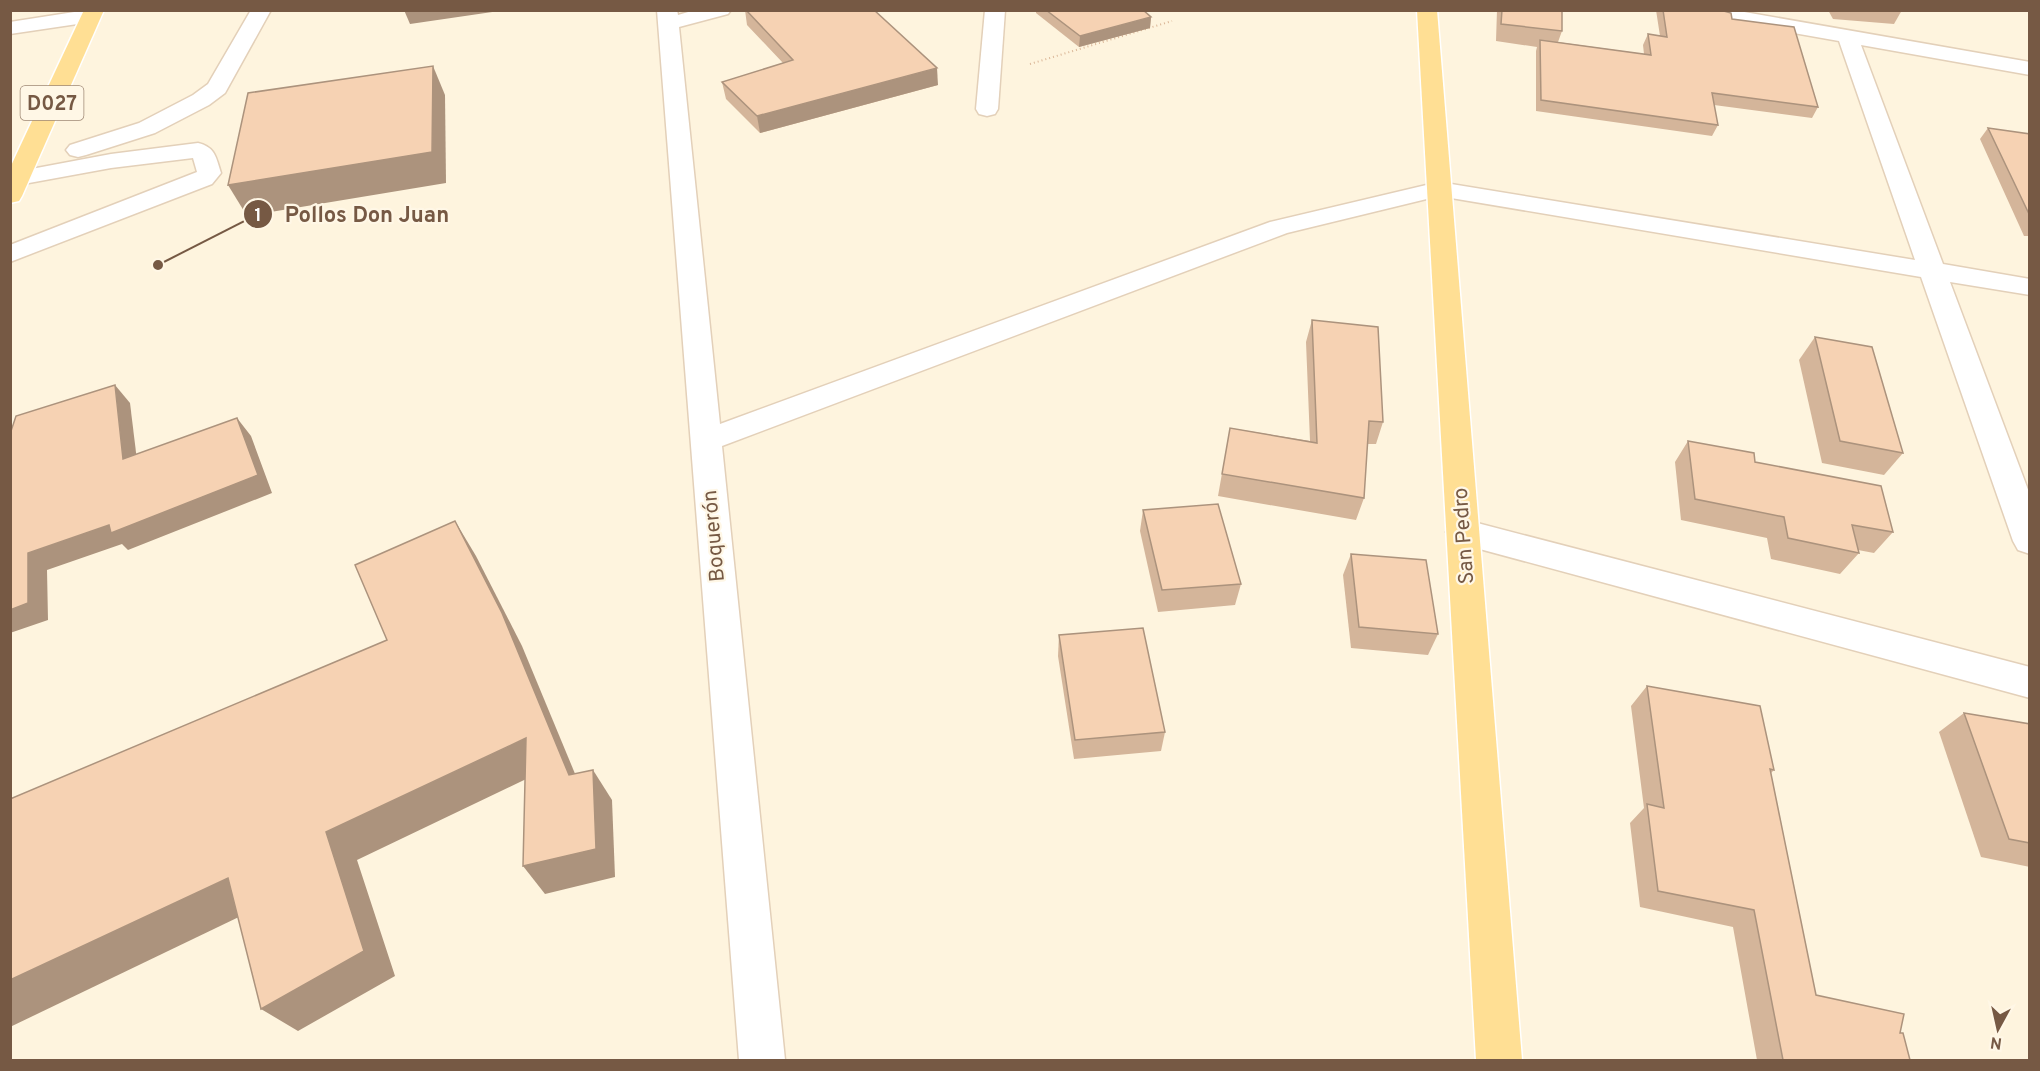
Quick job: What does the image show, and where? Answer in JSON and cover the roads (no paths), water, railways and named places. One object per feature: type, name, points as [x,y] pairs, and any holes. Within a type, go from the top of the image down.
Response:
[{"type":"main road","name":"San Pedro","points":[[1427,10],[1499,1060]]},
{"type":"main road","name":"D027","points":[[16,179],[93,13]]},
{"type":"street","points":[[16,179],[147,128],[201,100],[217,88],[261,10]]},
{"type":"street","points":[[668,17],[721,10]]},
{"type":"street","points":[[987,110],[995,10]]},
{"type":"street","points":[[1696,10],[2030,69]]},
{"type":"street","points":[[10,28],[93,13]]},
{"type":"street","name":"Boquerón","points":[[668,17],[762,1060]]},
{"type":"street","points":[[1848,37],[2030,541]]},
{"type":"street","points":[[10,254],[203,179],[209,173],[203,152],[198,150],[111,160],[16,179]]},
{"type":"street","points":[[705,441],[1279,226],[1439,189],[2030,287]]},
{"type":"street","points":[[1462,532],[2030,683]]},
{"type":"place","name":"Pollos Don Juan","points":[[158,265]]}]
